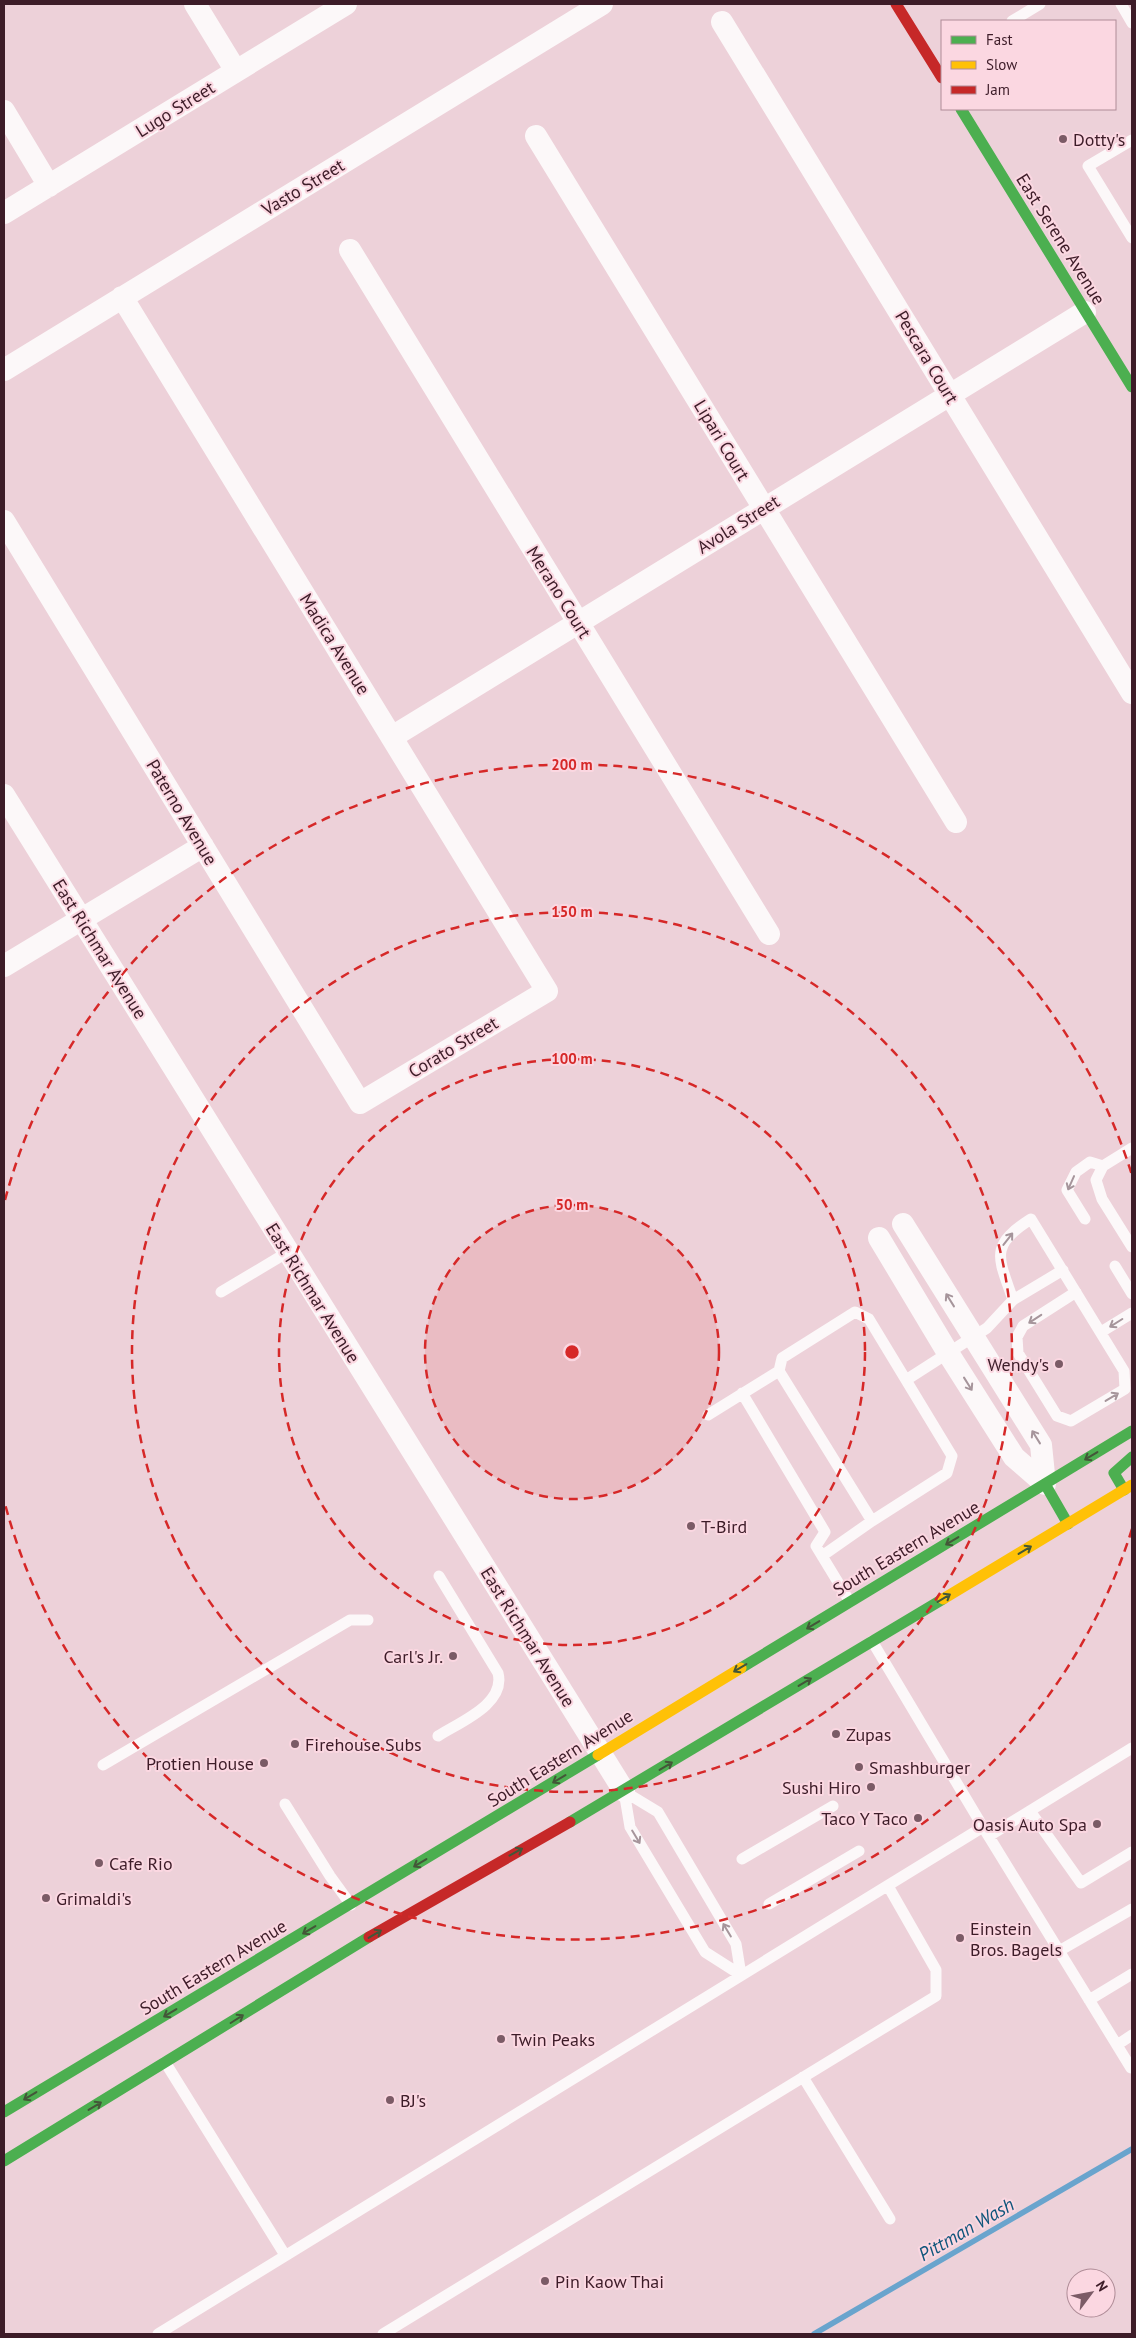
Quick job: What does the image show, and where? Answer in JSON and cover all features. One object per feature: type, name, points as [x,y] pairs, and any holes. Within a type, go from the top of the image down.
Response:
[{"type":"main road","points":[[896,4],[939,66]]},
{"type":"main road","name":"East Serene Avenue","points":[[962,110],[1132,387]]},
{"type":"main road","name":"South Eastern Avenue","points":[[4,2112],[351,1905],[1132,1431]]},
{"type":"main road","points":[[4,2161],[394,1923],[624,1791],[1068,1524],[1130,1493],[1114,1474],[1122,1464],[1132,1458]]},
{"type":"main road","points":[[1044,1484],[1068,1524]]},
{"type":"main road","points":[[334,1927],[351,1905]]},
{"type":"main road","points":[[165,2062],[181,2039]]},
{"type":"main road","points":[[38,2106],[66,2075]]},
{"type":"street","points":[[195,4],[236,71]]},
{"type":"street","name":"Lugo Street","points":[[4,213],[346,4]]},
{"type":"street","name":"Vasto Street","points":[[4,370],[602,4]]},
{"type":"street","name":"Pescara Court","points":[[722,22],[1132,693]]},
{"type":"street","points":[[4,111],[49,186]]},
{"type":"street","name":"Lipari Court","points":[[536,136],[956,822]]},
{"type":"street","name":"Merano Court","points":[[350,250],[769,934]]},
{"type":"street","name":"Madica Avenue","points":[[122,298],[547,991]]},
{"type":"street","name":"Avola Street","points":[[392,737],[1086,312]]},
{"type":"street","name":"Paterno Avenue","points":[[4,521],[360,1103]]},
{"type":"street","name":"East Richmar Avenue","points":[[4,794],[624,1791]]},
{"type":"street","points":[[4,966],[203,846]]},
{"type":"street","name":"Corato Street","points":[[360,1103],[547,991]]},
{"type":"street","points":[[903,1224],[1041,1445],[1044,1484]]},
{"type":"street","points":[[879,1238],[948,1353],[1014,1457],[1044,1484]]},
{"type":"lane","points":[[1014,20],[1040,4]]},
{"type":"lane","points":[[1121,4],[1132,23]]},
{"type":"lane","points":[[1132,140],[1088,166],[1132,238]]},
{"type":"lane","points":[[1132,1148],[1103,1166],[1096,1180],[1102,1199],[1132,1247]]},
{"type":"lane","points":[[1085,1219],[1067,1190],[1076,1172],[1090,1162],[1103,1166]]},
{"type":"lane","points":[[1013,1300],[999,1255],[1004,1239],[1031,1219],[1101,1332],[1128,1368],[1125,1389],[1071,1421],[1057,1416],[1018,1353],[1016,1337],[1023,1326],[1076,1292]]},
{"type":"lane","points":[[221,1292],[288,1252]]},
{"type":"lane","points":[[1115,1266],[1132,1294]]},
{"type":"lane","points":[[906,1380],[986,1328],[1013,1300],[1063,1270]]},
{"type":"lane","points":[[708,1415],[779,1370],[782,1358],[855,1312],[869,1319],[952,1456],[947,1474],[872,1521],[822,1556]]},
{"type":"lane","points":[[1101,1332],[1132,1313]]},
{"type":"lane","points":[[779,1370],[872,1521]]},
{"type":"lane","points":[[742,1393],[826,1532],[816,1546],[850,1602]]},
{"type":"lane","points":[[438,1576],[498,1673],[500,1683],[496,1695],[487,1705],[438,1736]]},
{"type":"lane","points":[[103,1765],[350,1620],[368,1620]]},
{"type":"lane","points":[[872,1641],[986,1832],[1131,2068]]},
{"type":"lane","points":[[158,2334],[888,1886],[986,1832],[1030,1811],[1132,1748]]},
{"type":"lane","points":[[624,1791],[658,1812],[736,1944],[741,1976]]},
{"type":"lane","points":[[624,1791],[630,1827],[705,1952],[741,1976]]},
{"type":"lane","points":[[285,1804],[330,1876],[351,1905]]},
{"type":"lane","points":[[742,1859],[833,1806]]},
{"type":"lane","points":[[1030,1811],[1080,1884],[1132,1852]]},
{"type":"lane","points":[[769,1904],[859,1850]]},
{"type":"lane","points":[[383,2334],[936,1996],[936,1970],[888,1886]]},
{"type":"lane","points":[[1059,1951],[1132,1909]]},
{"type":"lane","points":[[1089,2000],[1132,1974]]},
{"type":"lane","points":[[1117,2044],[1132,2035]]},
{"type":"lane","points":[[165,2062],[285,2255]]},
{"type":"lane","points":[[803,2077],[890,2219]]},
{"type":"waterway","name":"Pittman Wash","points":[[814,2334],[1132,2149]]},
{"type":"traffic: fast","points":[[962,110],[1132,387]]},
{"type":"traffic: fast","points":[[741,1668],[1132,1431]]},
{"type":"traffic: fast","points":[[1124,1490],[1114,1473],[1132,1457]]},
{"type":"traffic: fast","points":[[1045,1484],[1068,1524]]},
{"type":"traffic: fast","points":[[570,1822],[943,1599]]},
{"type":"traffic: fast","points":[[4,2112],[598,1755]]},
{"type":"traffic: fast","points":[[4,2161],[369,1937]]},
{"type":"traffic: slow","points":[[943,1599],[1132,1485]]},
{"type":"traffic: slow","points":[[598,1755],[741,1668]]},
{"type":"traffic: jam","points":[[896,4],[941,76]]},
{"type":"traffic: jam","points":[[369,1937],[570,1822]]},
{"type":"place","name":"Dotty's","points":[[1063,139]]},
{"type":"place","name":"Wendy's","points":[[1059,1364]]},
{"type":"place","name":"T-Bird","points":[[691,1526]]},
{"type":"place","name":"Carl's Jr.","points":[[453,1656]]},
{"type":"place","name":"Zupas","points":[[836,1734]]},
{"type":"place","name":"Firehouse Subs","points":[[295,1744]]},
{"type":"place","name":"Protien House","points":[[264,1763]]},
{"type":"place","name":"Smashburger","points":[[859,1767]]},
{"type":"place","name":"Sushi Hiro","points":[[871,1787]]},
{"type":"place","name":"Taco Y Taco","points":[[918,1818]]},
{"type":"place","name":"Oasis Auto Spa","points":[[1097,1824]]},
{"type":"place","name":"Cafe Rio","points":[[99,1863]]},
{"type":"place","name":"Grimaldi's","points":[[46,1898]]},
{"type":"place","name":"Einstein Bros. Bagels","points":[[960,1938]]},
{"type":"place","name":"Twin Peaks","points":[[501,2039]]},
{"type":"place","name":"BJ's","points":[[390,2100]]},
{"type":"place","name":"Pin Kaow Thai","points":[[545,2281]]}]
